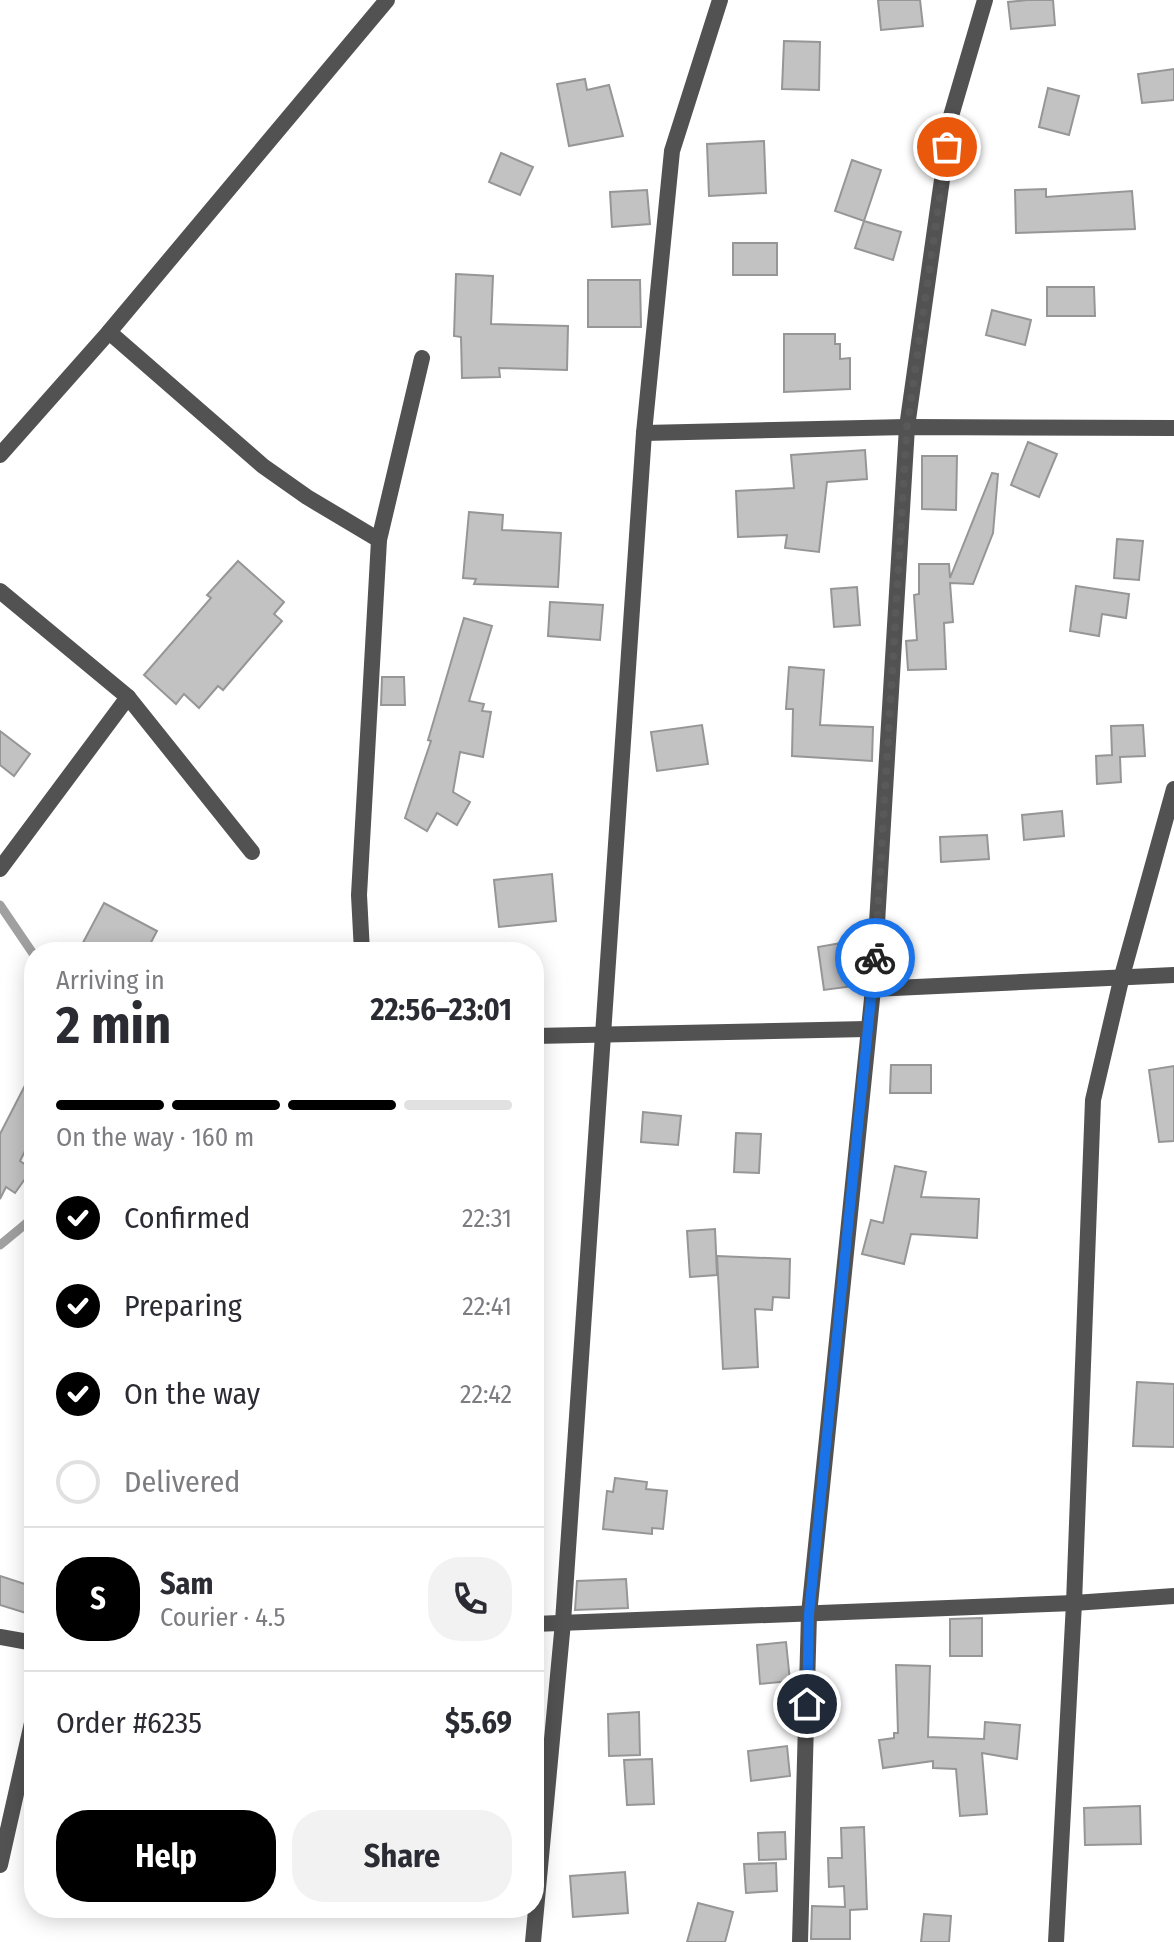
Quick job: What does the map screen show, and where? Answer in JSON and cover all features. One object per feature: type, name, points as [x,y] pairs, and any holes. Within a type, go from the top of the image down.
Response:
[{"type":"street","points":[[0,455],[109,332],[387,0]]},
{"type":"street","points":[[544,1825],[563,1622],[644,433],[672,151],[720,0]]},
{"type":"street","points":[[800,1942],[809,1614],[873,989],[907,427],[951,116],[985,0]]},
{"type":"street","points":[[109,332],[263,466],[307,497],[379,540]]},
{"type":"street","points":[[361,942],[359,895],[379,540],[422,358]]},
{"type":"street","points":[[644,433],[907,427],[1174,428]]},
{"type":"street","points":[[0,591],[128,697],[252,852]]},
{"type":"street","points":[[0,869],[128,697]]},
{"type":"street","points":[[1056,1942],[1074,1603],[1093,1100],[1122,976],[1174,789]]},
{"type":"street","points":[[873,989],[1174,975]]},
{"type":"street","points":[[544,1036],[867,1029]]},
{"type":"street","points":[[544,1623],[1074,1603],[1174,1596]]},
{"type":"street","points":[[0,1637],[24,1641]]},
{"type":"street","points":[[0,1865],[24,1758]]},
{"type":"street","points":[[533,1942],[535,1918]]},
{"type":"building","points":[[878,0],[920,0],[923,26],[881,30]]},
{"type":"building","points":[[1053,0],[1055,25],[1011,29],[1008,2]]},
{"type":"building","points":[[784,41],[820,42],[819,90],[782,89]]},
{"type":"building","points":[[1174,69],[1174,100],[1142,103],[1138,74]]},
{"type":"building","points":[[585,79],[587,90],[609,85],[623,136],[569,146],[557,84]]},
{"type":"building","points":[[1048,88],[1079,96],[1069,135],[1039,127]]},
{"type":"building","points":[[764,141],[766,193],[709,196],[707,144]]},
{"type":"building","points":[[501,153],[533,167],[520,195],[489,182]]},
{"type":"building","points":[[852,160],[881,170],[864,221],[835,211]]},
{"type":"building","points":[[1046,189],[1046,197],[1132,191],[1135,229],[1016,233],[1015,190]]},
{"type":"building","points":[[647,190],[650,224],[612,227],[610,192]]},
{"type":"building","points":[[864,221],[901,232],[893,260],[855,248]]},
{"type":"building","points":[[733,243],[777,243],[777,275],[733,275]]},
{"type":"building","points":[[456,274],[493,276],[491,324],[568,326],[567,370],[499,368],[500,377],[462,378],[461,337],[454,336]]},
{"type":"building","points":[[588,280],[640,280],[641,327],[588,327]]},
{"type":"building","points":[[1047,287],[1094,287],[1095,316],[1047,316]]},
{"type":"building","points":[[992,310],[1031,320],[1025,345],[986,335]]},
{"type":"building","points":[[784,334],[835,334],[835,344],[840,344],[840,359],[850,358],[850,389],[784,392]]},
{"type":"building","points":[[1028,442],[1057,454],[1039,497],[1011,485]]},
{"type":"building","points":[[865,450],[867,479],[827,482],[819,552],[785,548],[787,535],[738,537],[736,491],[794,488],[791,455]]},
{"type":"building","points":[[922,456],[957,456],[956,510],[922,509]]},
{"type":"building","points":[[992,473],[998,474],[993,533],[973,584],[950,583],[953,622],[944,623],[946,669],[908,670],[906,641],[917,640],[914,595],[919,594],[919,564],[949,564],[950,578]]},
{"type":"building","points":[[469,512],[503,515],[502,530],[561,533],[558,587],[474,584],[476,579],[463,578]]},
{"type":"building","points":[[1117,539],[1143,541],[1139,580],[1114,578]]},
{"type":"building","points":[[238,561],[284,602],[274,614],[282,621],[223,690],[218,686],[199,708],[184,694],[176,704],[144,675],[211,598],[207,595]]},
{"type":"building","points":[[1076,586],[1129,594],[1126,618],[1102,614],[1099,636],[1070,631]]},
{"type":"building","points":[[857,587],[860,625],[834,627],[831,589]]},
{"type":"building","points":[[550,602],[603,605],[600,640],[548,636]]},
{"type":"building","points":[[464,618],[492,626],[469,701],[484,704],[482,711],[491,712],[483,757],[460,752],[453,792],[470,802],[457,825],[437,813],[427,831],[405,818],[431,741],[428,740]]},
{"type":"building","points":[[789,667],[824,670],[820,725],[873,727],[872,761],[792,756],[793,709],[786,709]]},
{"type":"building","points":[[382,677],[404,677],[405,705],[381,705]]},
{"type":"building","points":[[702,725],[708,764],[657,771],[651,732]]},
{"type":"building","points":[[1143,725],[1145,756],[1120,757],[1121,782],[1097,784],[1096,756],[1112,755],[1111,726]]},
{"type":"building","points":[[0,731],[30,754],[14,776],[0,765]]},
{"type":"building","points":[[1062,811],[1064,836],[1024,840],[1022,815]]},
{"type":"building","points":[[987,835],[989,859],[941,862],[940,837]]},
{"type":"building","points":[[552,874],[556,921],[499,927],[494,880]]},
{"type":"building","points":[[104,903],[157,931],[151,942],[83,942]]},
{"type":"building","points":[[847,942],[854,986],[824,990],[818,947]]},
{"type":"building","points":[[891,1065],[931,1065],[931,1093],[890,1093]]},
{"type":"building","points":[[1174,1066],[1174,1141],[1159,1142],[1149,1070]]},
{"type":"building","points":[[24,1087],[24,1153],[20,1161],[24,1164],[24,1180],[15,1193],[6,1187],[0,1199],[0,1134]]},
{"type":"building","points":[[643,1112],[681,1116],[678,1145],[641,1142]]},
{"type":"building","points":[[736,1133],[761,1134],[759,1173],[734,1172]]},
{"type":"building","points":[[895,1166],[926,1172],[921,1197],[979,1199],[977,1238],[911,1234],[904,1264],[862,1254],[871,1220],[883,1223]]},
{"type":"building","points":[[715,1229],[717,1275],[690,1277],[687,1231]]},
{"type":"building","points":[[717,1256],[790,1259],[789,1298],[773,1297],[772,1310],[755,1309],[758,1367],[723,1369]]},
{"type":"building","points":[[1137,1382],[1174,1384],[1174,1447],[1133,1446]]},
{"type":"building","points":[[615,1478],[647,1482],[646,1489],[667,1491],[663,1529],[652,1528],[652,1534],[603,1529],[607,1491],[613,1492]]},
{"type":"building","points":[[0,1576],[24,1584],[24,1612],[0,1605]]},
{"type":"building","points":[[626,1579],[628,1608],[575,1610],[577,1581]]},
{"type":"building","points":[[982,1618],[982,1656],[950,1656],[950,1619]]},
{"type":"building","points":[[786,1642],[790,1681],[760,1684],[757,1645]]},
{"type":"building","points":[[896,1665],[930,1666],[928,1737],[984,1739],[985,1722],[1020,1725],[1017,1759],[982,1753],[987,1814],[960,1816],[956,1769],[933,1768],[933,1761],[883,1768],[879,1740],[894,1738],[894,1733],[898,1733]]},
{"type":"building","points":[[639,1712],[640,1755],[609,1756],[608,1714]]},
{"type":"building","points":[[787,1746],[790,1776],[751,1781],[748,1751]]},
{"type":"building","points":[[652,1759],[654,1804],[627,1805],[624,1760]]},
{"type":"building","points":[[1140,1806],[1141,1844],[1085,1845],[1084,1808]]},
{"type":"building","points":[[864,1827],[867,1909],[850,1910],[850,1939],[811,1939],[812,1906],[845,1907],[844,1886],[829,1887],[828,1858],[842,1858],[841,1828]]},
{"type":"building","points":[[785,1832],[786,1859],[759,1860],[758,1833]]},
{"type":"building","points":[[776,1863],[777,1891],[746,1893],[744,1864]]},
{"type":"building","points":[[625,1872],[628,1913],[573,1917],[570,1876]]},
{"type":"building","points":[[698,1903],[733,1912],[725,1942],[687,1942]]},
{"type":"building","points":[[924,1914],[951,1916],[949,1942],[921,1942]]},
{"type":"waterway","points":[[0,905],[25,942]]},
{"type":"waterway","points":[[0,1245],[24,1225]]},
{"type":"way so far","points":[[875,958],[907,427],[947,147]]},
{"type":"route","points":[[807,1704],[809,1614],[875,958]]}]
